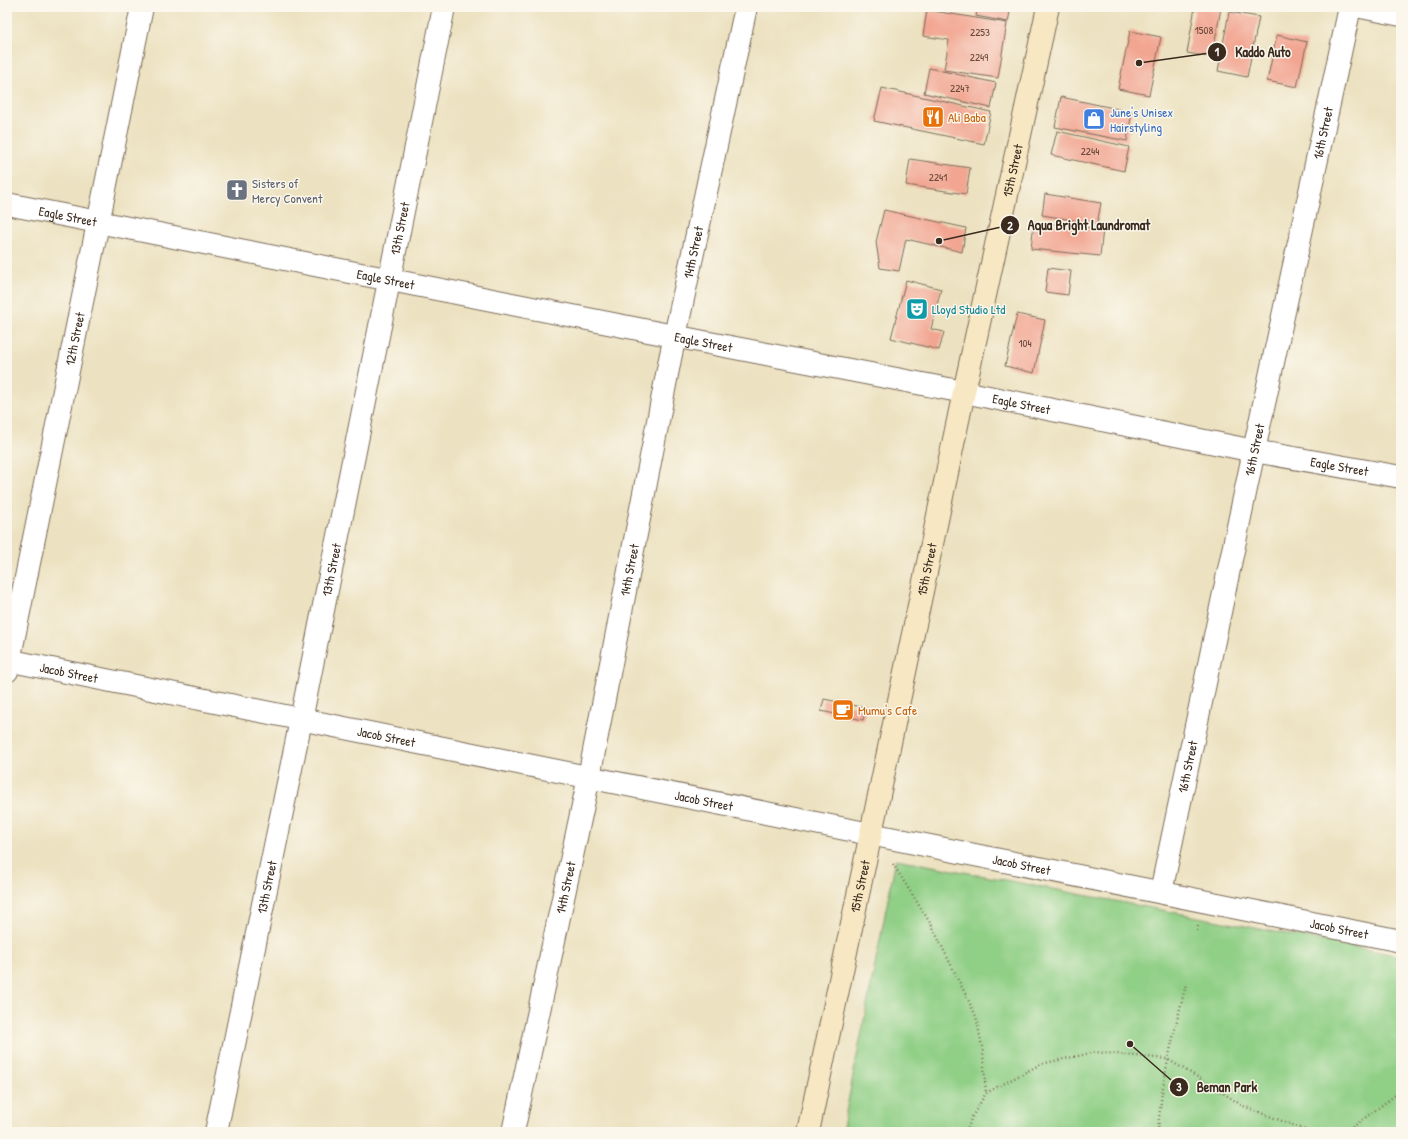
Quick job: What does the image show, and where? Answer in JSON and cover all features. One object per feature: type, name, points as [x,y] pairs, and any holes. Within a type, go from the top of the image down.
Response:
[{"type":"street","name":"12th Street","points":[[8,664],[142,7]]},
{"type":"street","name":"13th Street","points":[[216,1132],[301,720],[388,279],[444,7]]},
{"type":"street","name":"14th Street","points":[[513,1132],[589,777],[675,336],[746,7]]},
{"type":"street","name":"15th Street","points":[[808,1132],[964,392],[1048,7]]},
{"type":"street","name":"16th Street","points":[[1161,892],[1350,7]]},
{"type":"street","points":[[1361,7],[1401,15]]},
{"type":"street","name":"Eagle Street","points":[[7,204],[964,392],[1254,451],[1401,477]]},
{"type":"street","name":"Jacob Street","points":[[8,664],[589,777],[1401,941]]},
{"type":"path","points":[[893,864],[932,926],[976,1016],[983,1052],[986,1093]]},
{"type":"path","points":[[1197,931],[1198,925]]},
{"type":"path","points":[[1158,1132],[1167,1059],[1186,984]]},
{"type":"path","points":[[966,1132],[972,1116],[986,1093],[1041,1064],[1096,1052],[1167,1059],[1243,1106],[1311,1132]]},
{"type":"path","points":[[1328,1132],[1332,1128],[1340,1128],[1346,1132],[1396,1094],[1401,1087]]},
{"type":"path","points":[[1034,1132],[1050,1132]]},
{"type":"green space","points":[[896,859],[1401,956],[1401,1132],[842,1132]]},
{"type":"building","points":[[978,7],[1011,7],[1008,22],[976,16]]},
{"type":"building","points":[[1195,7],[1221,8],[1212,57],[1187,53]]},
{"type":"building","points":[[927,10],[1007,23],[998,78],[944,70],[949,40],[923,36]]},
{"type":"building","points":[[1229,12],[1259,17],[1247,77],[1218,71]]},
{"type":"building","points":[[1130,31],[1161,37],[1149,95],[1118,89]]},
{"type":"building","points":[[1277,35],[1307,42],[1297,87],[1267,81]]},
{"type":"building","points":[[929,68],[996,83],[991,108],[924,93]]},
{"type":"building","name":"Ali Baba","points":[[882,88],[991,112],[984,144],[874,121]]},
{"type":"building","name":"June's Unisex Hairstyling","points":[[1061,97],[1132,112],[1127,141],[1055,127]]},
{"type":"building","points":[[1057,131],[1129,147],[1124,171],[1051,155]]},
{"type":"building","points":[[910,159],[970,168],[966,194],[906,185]]},
{"type":"building","points":[[1045,194],[1101,203],[1097,224],[1042,215]]},
{"type":"building","points":[[884,210],[966,228],[962,252],[906,239],[899,271],[880,268],[876,242]]},
{"type":"building","points":[[1034,222],[1103,229],[1100,256],[1031,249]]},
{"type":"building","points":[[1048,268],[1071,271],[1068,295],[1045,292]]},
{"type":"building","name":"Lloyd Studio Ltd","points":[[906,280],[941,289],[931,329],[944,332],[939,350],[891,338]]},
{"type":"building","points":[[1017,314],[1045,320],[1034,373],[1005,366]]},
{"type":"building","name":"Mumu's Cafe","points":[[824,699],[866,708],[863,720],[821,711]]},
{"type":"place","name":"Kaddo Auto","points":[[1139,63]]},
{"type":"place","name":"Ali Baba","points":[[933,117]]},
{"type":"place","name":"June's Unisex Hairstyling","points":[[1094,119]]},
{"type":"place","name":"Sisters of Mercy Convent","points":[[237,190]]},
{"type":"place","name":"Aqua Bright Laundromat","points":[[939,241]]},
{"type":"place","name":"Lloyd Studio Ltd","points":[[917,309]]},
{"type":"place","name":"Mumu's Cafe","points":[[843,710]]},
{"type":"place","name":"Beman Park","points":[[1130,1044]]}]
